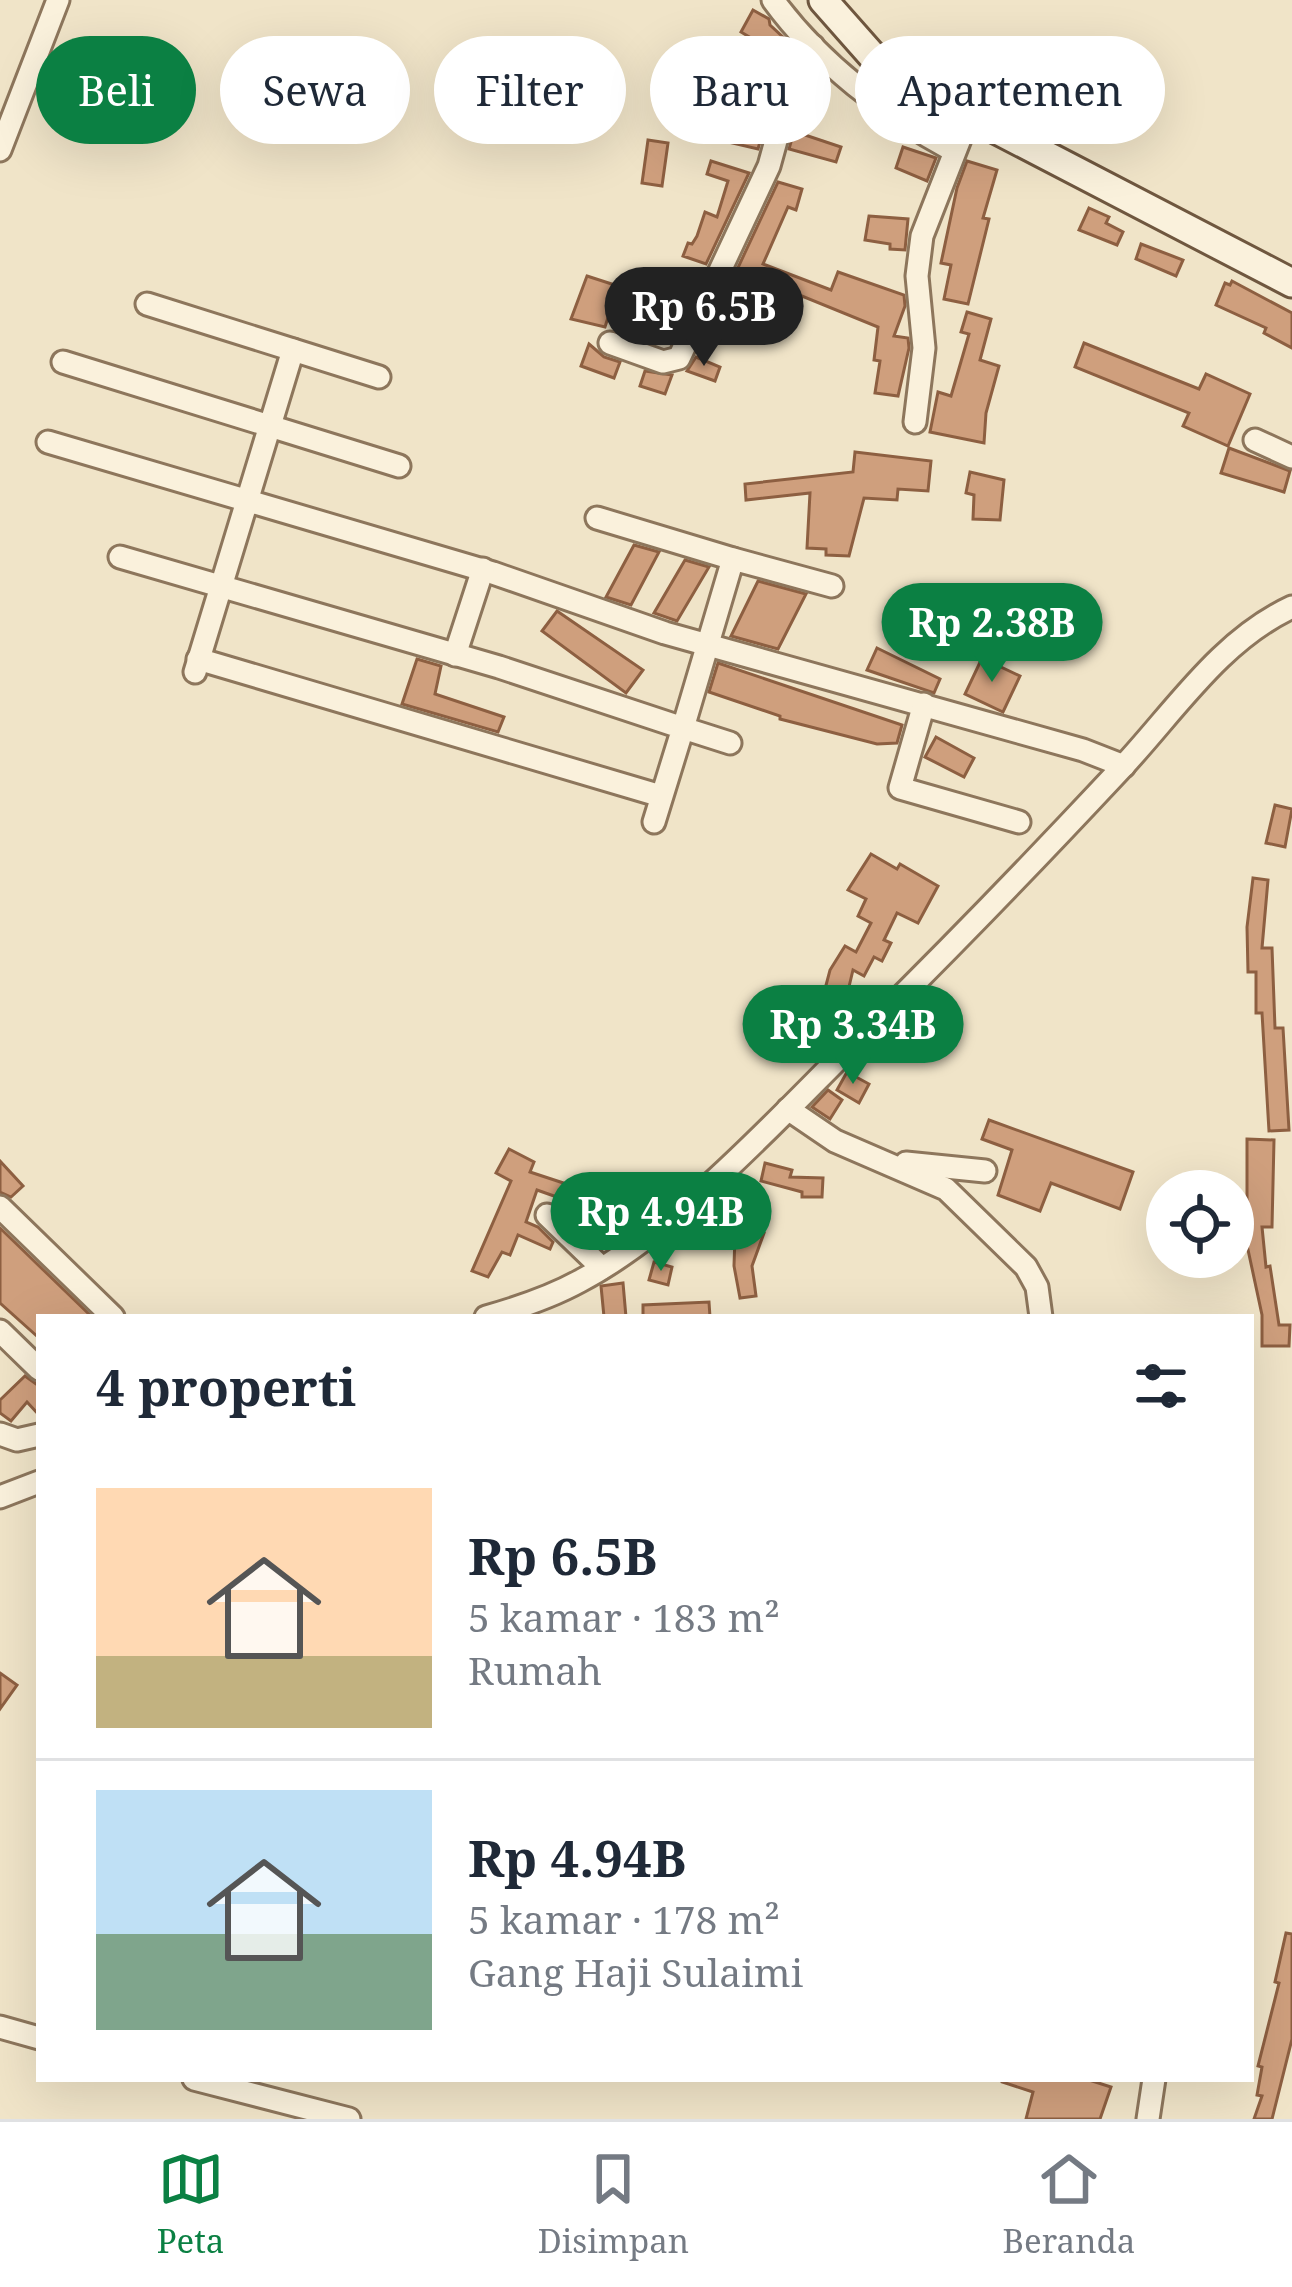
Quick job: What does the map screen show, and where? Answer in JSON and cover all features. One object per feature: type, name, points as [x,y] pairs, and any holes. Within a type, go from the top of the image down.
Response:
[{"type":"street","points":[[0,151],[58,0]]},
{"type":"street","points":[[773,0],[804,36]]},
{"type":"street","points":[[823,0],[855,38]]},
{"type":"street","points":[[610,343],[663,362],[675,361],[769,166],[775,144]]},
{"type":"street","points":[[915,422],[924,348],[918,256],[926,221],[957,144]]},
{"type":"street","points":[[981,144],[1292,283]]},
{"type":"street","points":[[147,304],[379,377]]},
{"type":"street","points":[[293,350],[196,666],[661,796]]},
{"type":"street","points":[[62,362],[399,466]]},
{"type":"street","points":[[1256,440],[1292,457]]},
{"type":"street","points":[[48,442],[483,569],[707,644],[1124,766]]},
{"type":"street","points":[[597,518],[832,586]]},
{"type":"street","points":[[120,557],[454,655],[730,743]]},
{"type":"street","points":[[654,822],[733,560]]},
{"type":"street","points":[[454,655],[483,569]]},
{"type":"street","points":[[496,1314],[553,1294],[602,1268],[702,1189],[788,1109],[1124,766],[1240,639],[1292,607]]},
{"type":"street","points":[[924,704],[900,788],[1019,822]]},
{"type":"street","points":[[788,1109],[836,1142],[946,1189],[1032,1277],[1041,1314]]},
{"type":"street","points":[[887,1162],[985,1171]]},
{"type":"street","points":[[0,1207],[110,1314]]},
{"type":"street","points":[[547,1215],[602,1268]]},
{"type":"street","points":[[0,1331],[36,1366]]},
{"type":"street","points":[[0,1434],[17,1440],[36,1436]]},
{"type":"street","points":[[0,1497],[36,1483]]},
{"type":"street","points":[[0,2027],[36,2037]]},
{"type":"street","points":[[206,2082],[349,2119]]},
{"type":"street","points":[[1148,2119],[1154,2082]]},
{"type":"building","points":[[753,10],[769,19],[782,36],[748,36],[741,32]]},
{"type":"building","points":[[648,140],[668,144],[662,186],[642,183]]},
{"type":"building","points":[[790,144],[841,147],[836,162],[789,149]]},
{"type":"building","points":[[903,147],[936,158],[927,181],[896,168]]},
{"type":"building","points":[[711,161],[749,173],[706,264],[683,256],[705,212],[717,217],[728,181],[707,174]]},
{"type":"building","points":[[967,161],[997,170],[968,304],[944,299],[951,265],[941,263]]},
{"type":"building","points":[[778,182],[802,189],[796,210],[788,207],[763,264],[831,290],[838,272],[904,295],[894,336],[908,338],[909,348],[898,396],[875,393],[878,327],[802,296],[797,315],[784,311],[788,293],[735,274]]},
{"type":"building","points":[[1089,208],[1109,217],[1106,223],[1123,232],[1117,245],[1079,230]]},
{"type":"building","points":[[869,216],[908,219],[905,250],[865,240]]},
{"type":"building","points":[[1141,244],[1183,260],[1176,276],[1136,259]]},
{"type":"building","points":[[587,276],[618,286],[605,327],[571,319]]},
{"type":"building","points":[[1232,281],[1292,313],[1292,348],[1264,333],[1266,328],[1216,305],[1225,283]]},
{"type":"building","points":[[673,285],[692,288],[693,293],[670,343],[655,339]]},
{"type":"building","points":[[726,293],[761,297],[752,328],[715,316]]},
{"type":"building","points":[[967,312],[991,319],[980,360],[999,366],[986,413],[984,443],[930,432],[938,392],[951,396],[969,334],[961,332]]},
{"type":"building","points":[[1084,343],[1199,389],[1206,374],[1250,394],[1228,446],[1183,426],[1189,413],[1075,367]]},
{"type":"building","points":[[589,344],[604,357],[620,362],[614,378],[581,366]]},
{"type":"building","points":[[696,357],[720,367],[715,381],[687,371]]},
{"type":"building","points":[[645,371],[672,375],[665,394],[640,386]]},
{"type":"building","points":[[1229,448],[1290,471],[1284,492],[1221,473]]},
{"type":"building","points":[[855,452],[931,461],[928,491],[898,489],[897,500],[864,498],[849,556],[807,548],[810,493],[746,500],[745,484],[853,472]]},
{"type":"building","points":[[970,472],[1004,480],[1000,520],[973,519],[974,495],[966,493]]},
{"type":"building","points":[[634,545],[659,552],[631,605],[606,597]]},
{"type":"building","points":[[685,560],[709,567],[677,621],[654,613]]},
{"type":"building","points":[[758,581],[806,594],[778,649],[731,636]]},
{"type":"building","points":[[557,611],[643,670],[626,693],[542,631]]},
{"type":"building","points":[[877,648],[940,679],[934,693],[867,670]]},
{"type":"building","points":[[982,658],[1020,676],[1003,712],[965,694]]},
{"type":"building","points":[[417,659],[441,666],[435,694],[504,717],[498,732],[402,704]]},
{"type":"building","points":[[718,663],[902,725],[897,743],[877,744],[780,719],[709,692]]},
{"type":"building","points":[[936,737],[974,758],[964,777],[925,757]]},
{"type":"building","points":[[1275,805],[1292,809],[1285,847],[1266,843]]},
{"type":"building","points":[[871,854],[938,886],[918,923],[897,913],[884,940],[891,943],[882,961],[874,957],[864,976],[853,970],[847,995],[825,989],[845,946],[856,952],[871,923],[858,916],[866,899],[848,890]]},
{"type":"building","points":[[1253,878],[1268,880],[1262,948],[1272,948],[1275,1028],[1283,1028],[1289,1130],[1269,1131],[1262,1013],[1256,1013],[1256,972],[1248,972]]},
{"type":"building","points":[[920,1006],[943,1015],[935,1038],[912,1028]]},
{"type":"building","points":[[847,1072],[869,1084],[859,1103],[837,1090]]},
{"type":"building","points":[[828,1090],[842,1100],[830,1119],[812,1107]]},
{"type":"building","points":[[989,1120],[1133,1172],[1120,1209],[1051,1183],[1040,1211],[998,1195],[1012,1150],[982,1139]]},
{"type":"building","points":[[1247,1139],[1274,1140],[1272,1227],[1262,1227],[1279,1325],[1290,1325],[1289,1346],[1262,1346],[1262,1315],[1254,1278],[1254,1170],[1247,1170]]},
{"type":"building","points":[[509,1149],[534,1162],[530,1172],[615,1200],[606,1219],[594,1213],[586,1232],[567,1214],[571,1202],[537,1190],[526,1222],[553,1242],[550,1249],[518,1235],[510,1255],[502,1252],[488,1277],[472,1271],[511,1181],[496,1173]]},
{"type":"building","points":[[0,1161],[23,1186],[11,1197],[0,1192]]},
{"type":"building","points":[[765,1163],[792,1170],[790,1177],[823,1178],[822,1197],[802,1197],[802,1192],[761,1181]]},
{"type":"building","points":[[744,1207],[764,1212],[759,1231],[764,1233],[752,1266],[756,1296],[740,1298],[735,1236]]},
{"type":"building","points":[[0,1228],[89,1314],[36,1314],[36,1335],[0,1303]]},
{"type":"building","points":[[654,1262],[672,1267],[668,1285],[649,1280]]},
{"type":"building","points":[[623,1283],[626,1314],[604,1314],[601,1286]]},
{"type":"building","points":[[709,1302],[710,1314],[643,1314],[643,1305]]},
{"type":"building","points":[[25,1376],[36,1384],[36,1412],[27,1402],[11,1421],[0,1413],[0,1400]]},
{"type":"building","points":[[0,1673],[17,1685],[0,1709]]},
{"type":"building","points":[[1286,1933],[1292,1934],[1292,2039],[1272,2119],[1254,2119],[1262,2096],[1257,2095],[1262,2067],[1258,2066]]},
{"type":"building","points":[[1002,2082],[1095,2082],[1111,2087],[1100,2119],[1026,2119],[1033,2092]]}]
